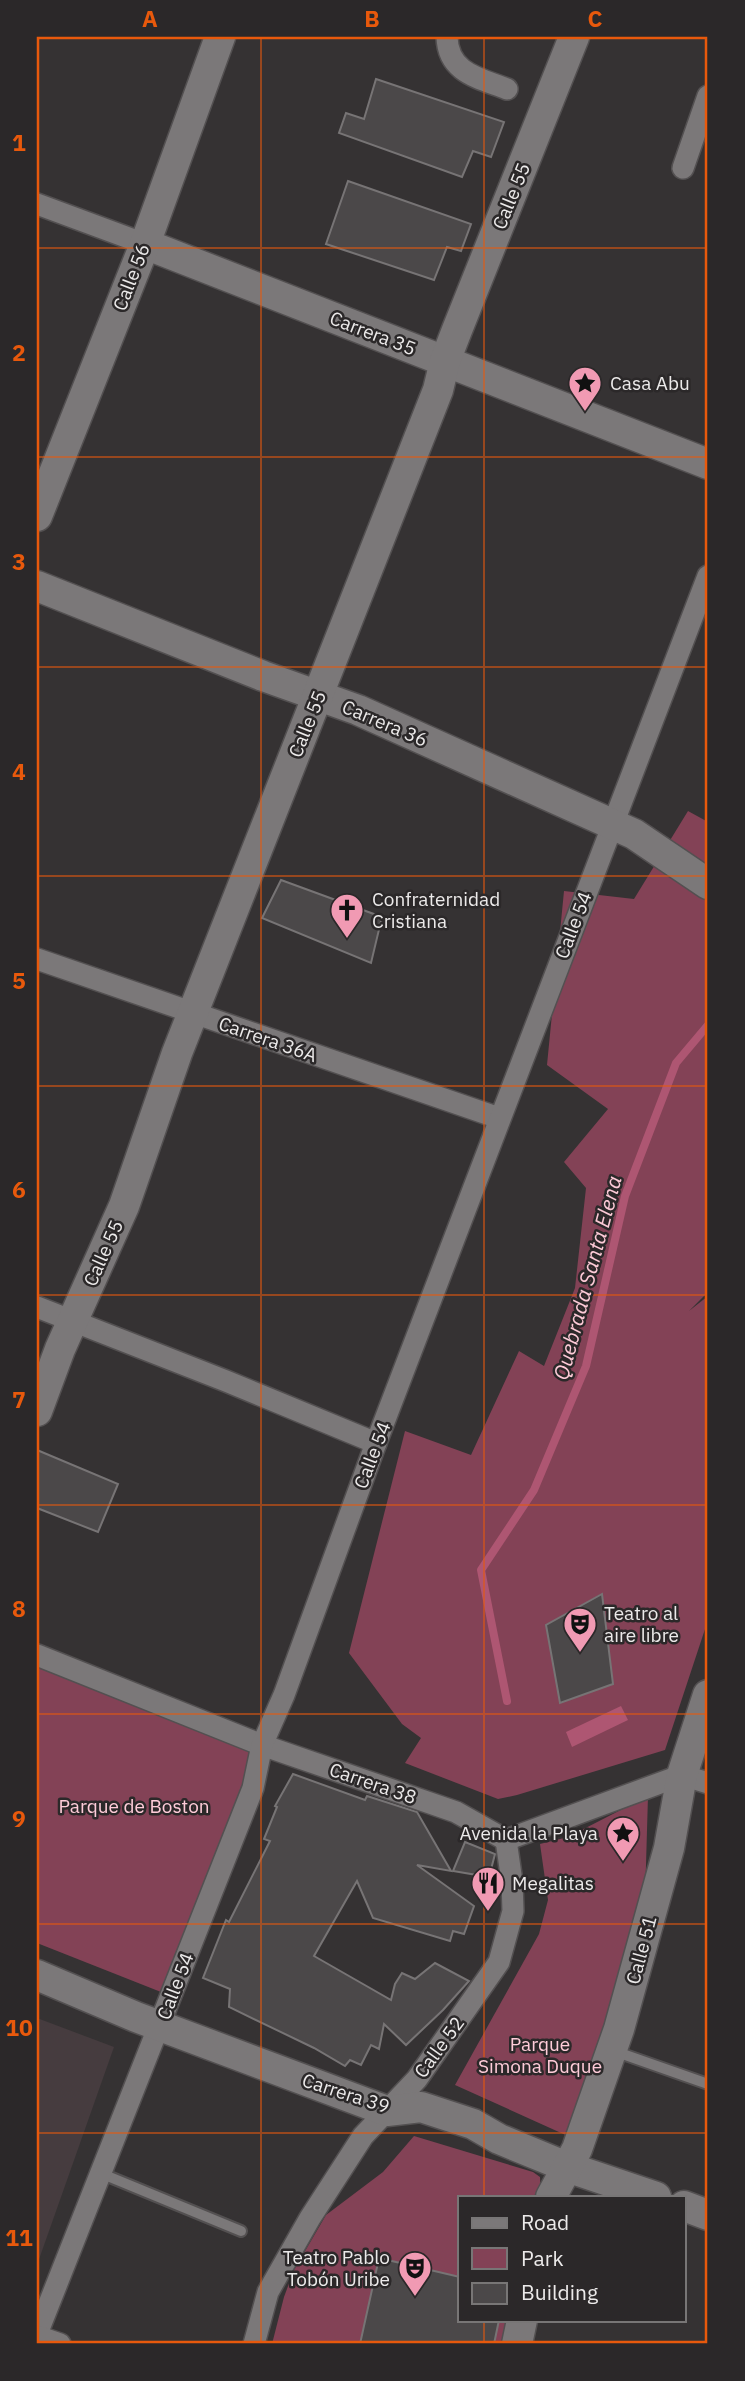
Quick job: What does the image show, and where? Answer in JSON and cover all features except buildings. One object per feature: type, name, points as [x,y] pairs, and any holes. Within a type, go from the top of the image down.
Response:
[{"type":"street","name":"Calle 56","points":[[37,516],[145,244],[220,37]]},
{"type":"street","points":[[447,37],[455,65],[468,74],[507,89]]},
{"type":"street","name":"Calle 55","points":[[37,1411],[72,1321],[124,1206],[193,1013],[438,390],[445,361],[574,37]]},
{"type":"street","points":[[683,168],[708,96]]},
{"type":"street","name":"Carrera 35","points":[[37,204],[708,464]]},
{"type":"street","name":"Calle 54","points":[[37,2335],[253,1788],[262,1745],[284,1695],[499,1118],[708,576]]},
{"type":"street","name":"Carrera 36","points":[[37,586],[358,710],[612,824]]},
{"type":"street","points":[[612,824],[663,852],[708,884]]},
{"type":"street","name":"Carrera 36A","points":[[37,958],[499,1118]]},
{"type":"street","points":[[37,1307],[376,1443]]},
{"type":"street","name":"Carrera 38","points":[[37,1656],[262,1745],[456,1812],[506,1840]]},
{"type":"street","name":"Calle 51","points":[[552,2196],[577,2149],[611,2050],[669,1847],[695,1779],[708,1695]]},
{"type":"street","points":[[506,1840],[695,1779]]},
{"type":"street","name":"Calle 52","points":[[254,2344],[268,2292],[310,2218],[363,2136],[417,2078],[499,1962],[513,1911],[506,1840]]},
{"type":"street","name":"Carrera 39","points":[[37,1975],[160,2026],[387,2110],[421,2107],[473,2124],[499,2139],[567,2167],[653,2196]]},
{"type":"street","points":[[686,2207],[708,2215]]},
{"type":"street","points":[[517,2344],[522,2322]]},
{"type":"street","points":[[37,2335],[60,2344]]},
{"type":"lane","points":[[611,2050],[708,2084]]},
{"type":"lane","points":[[100,2173],[241,2231]]},
{"type":"shaded area","points":[[621,1706],[628,1720],[572,1747],[566,1732]]},
{"type":"shaded area","points":[[37,2018],[114,2047],[37,2265]]},
{"type":"green space","points":[[688,811],[708,822],[708,1292],[689,1311],[708,1296],[708,1620],[665,1750],[498,1799],[405,1763],[421,1738],[402,1724],[349,1653],[405,1431],[471,1455],[519,1351],[544,1366],[575,1288],[586,1188],[564,1162],[608,1109],[547,1065],[564,891],[634,899]],"holes":[[[601,1594],[613,1683],[560,1703],[546,1625]]]},
{"type":"green space","name":"Parque de Boston","points":[[37,1662],[259,1748],[166,1994],[37,1943]]},
{"type":"green space","name":"Parque Simona Duque","points":[[648,1796],[645,1899],[570,2137],[455,2085],[539,1934],[548,1900],[540,1844],[568,1837]]},
{"type":"green space","points":[[414,2136],[533,2172],[540,2177],[541,2196],[458,2196],[458,2322],[509,2322],[506,2344],[272,2344],[294,2270],[326,2215],[383,2172]]},
{"type":"waterway","name":"Quebrada Santa Elena","points":[[507,1701],[481,1570],[534,1490],[586,1366],[625,1196],[676,1063],[708,1025]]},
{"type":"place","name":"Casa Abu","points":[[585,413]]},
{"type":"place","name":"Confraternidad Cristiana","points":[[347,940]]},
{"type":"place","name":"Teatro al aire libre","points":[[580,1654]]},
{"type":"place","name":"Avenida la Playa","points":[[623,1863]]},
{"type":"place","name":"Megalitas","points":[[488,1913]]},
{"type":"place","name":"Teatro Pablo Tobón Uribe","points":[[415,2298]]}]
